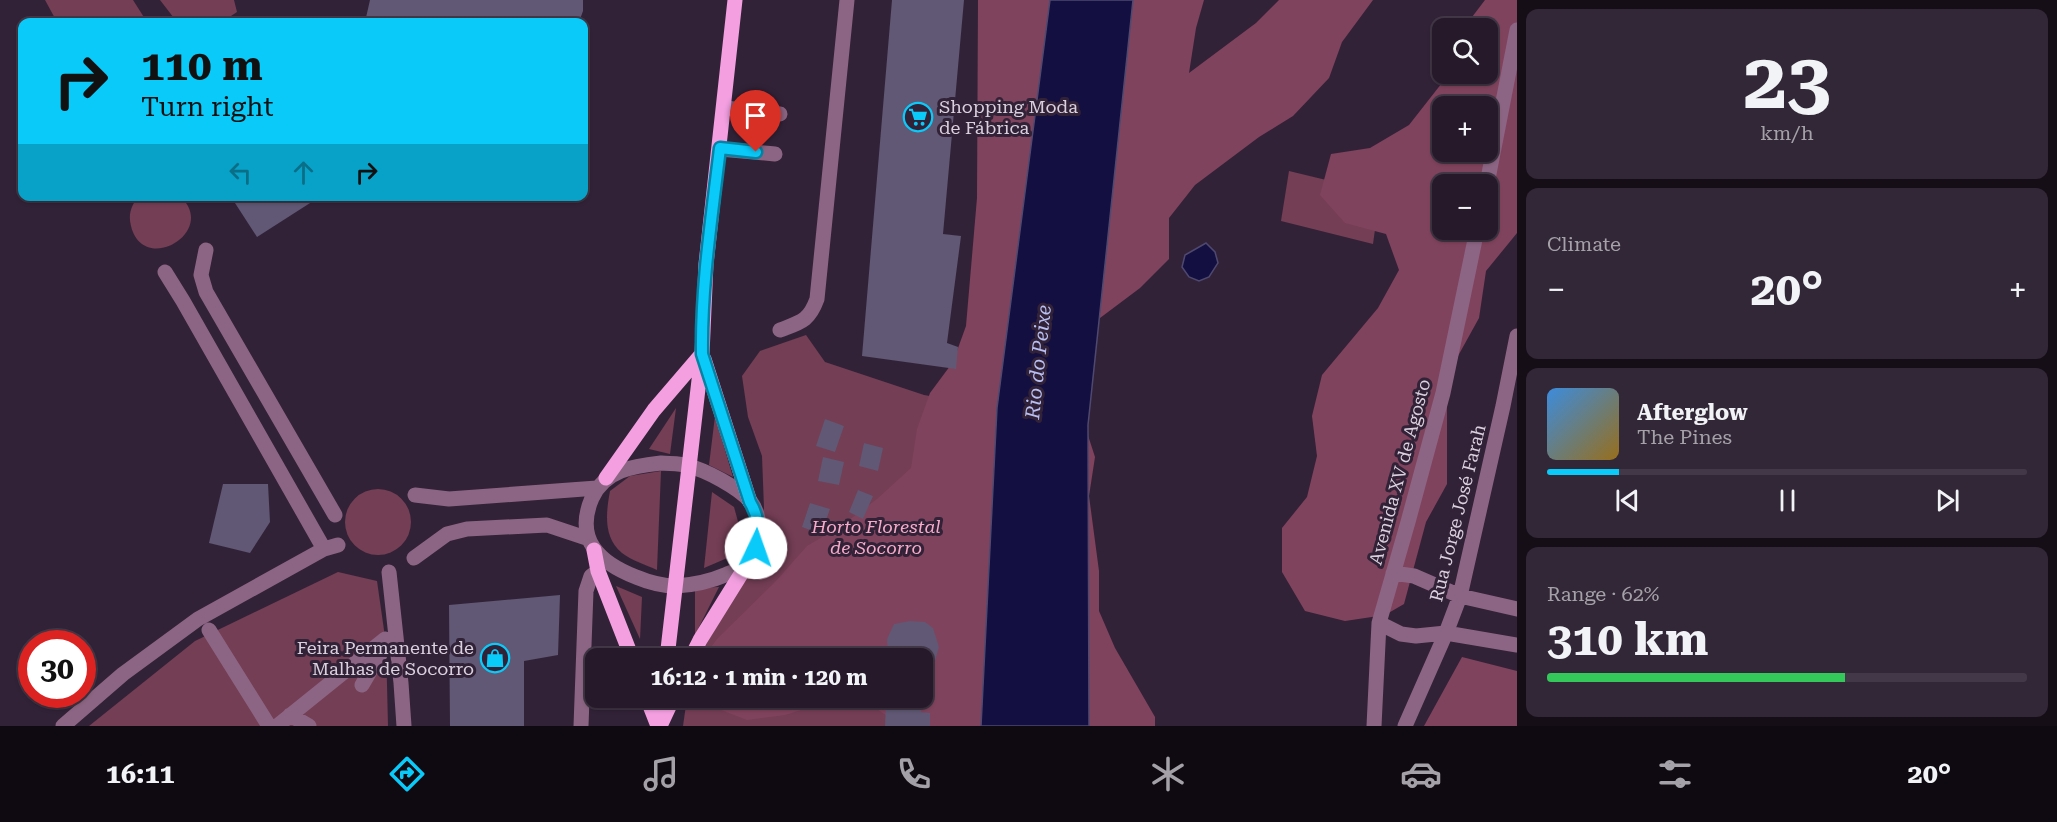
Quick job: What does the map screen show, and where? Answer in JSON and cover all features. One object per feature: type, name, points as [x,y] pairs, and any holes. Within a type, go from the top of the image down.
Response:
[{"type":"main road","points":[[668,648],[702,354],[706,264],[735,0]]},
{"type":"main road","points":[[601,483],[654,410],[702,354]]},
{"type":"main road","points":[[702,354],[750,502]]},
{"type":"main road","points":[[591,544],[601,578],[628,648]]},
{"type":"main road","points":[[696,648],[746,566]]},
{"type":"main road","points":[[651,708],[659,726]]},
{"type":"main road","points":[[659,726],[662,708]]},
{"type":"main road","points":[[659,726],[668,708]]},
{"type":"street","points":[[780,330],[804,321],[818,299],[847,0]]},
{"type":"street","points":[[1489,174],[1517,30]]},
{"type":"street","points":[[724,108],[780,114]]},
{"type":"street","points":[[720,148],[775,154]]},
{"type":"street","name":"Avenida XV de Agosto","points":[[1374,726],[1379,622],[1443,393],[1475,240]]},
{"type":"street","points":[[206,250],[201,275],[206,292],[335,515]]},
{"type":"street","points":[[63,726],[123,674],[183,630],[331,547],[165,272]]},
{"type":"street","name":"Rua Jorge José Farah","points":[[1405,726],[1460,596],[1517,336]]},
{"type":"street","points":[[414,558],[447,534],[467,529],[548,525],[591,544],[605,561],[620,570],[649,582],[675,586],[717,578],[746,566],[756,548],[759,536],[756,510],[750,502],[718,479],[688,466],[661,463],[639,465],[620,471],[601,483],[449,499],[415,495]]},
{"type":"street","points":[[591,544],[587,524],[588,508],[601,483]]},
{"type":"street","points":[[389,572],[402,683],[404,726]]},
{"type":"street","points":[[1394,573],[1414,576],[1460,596],[1517,609]]},
{"type":"street","points":[[581,726],[587,584],[591,576],[601,578]]},
{"type":"street","points":[[1379,622],[1401,634],[1416,636],[1446,633],[1517,645]]},
{"type":"street","points":[[209,630],[269,726]]},
{"type":"street","points":[[277,726],[386,642],[363,685]]},
{"type":"street","points":[[290,716],[309,726]]},
{"type":"green space","points":[[45,0],[133,0],[144,18],[55,18]]},
{"type":"green space","points":[[160,0],[234,0],[237,12],[228,18],[174,18]]},
{"type":"green space","points":[[978,0],[1204,0],[1196,28],[1189,73],[1256,23],[1279,0],[1373,0],[1342,42],[1329,78],[1293,116],[1259,137],[1195,185],[1169,218],[1169,259],[1140,288],[1072,339],[1081,414],[1095,457],[1089,496],[1099,571],[1099,611],[1115,648],[1155,717],[1155,726],[902,726],[875,708],[933,708],[933,648],[710,648],[807,546],[841,526],[877,499],[911,468],[917,429],[930,393],[953,362],[966,326],[977,198]]},
{"type":"green space","points":[[1485,0],[1517,0],[1517,233],[1486,271],[1479,318],[1458,356],[1447,397],[1447,484],[1426,522],[1404,604],[1385,615],[1345,621],[1305,611],[1282,572],[1282,528],[1307,497],[1317,456],[1312,416],[1322,375],[1378,308],[1399,270],[1386,234],[1345,223],[1320,195],[1331,154],[1370,148],[1409,125],[1441,84],[1498,84],[1498,18],[1471,18]]},
{"type":"green space","points":[[1289,171],[1380,193],[1373,244],[1281,221]]},
{"type":"green space","points":[[135,201],[184,201],[190,210],[190,223],[185,234],[175,243],[162,248],[149,247],[138,241],[130,218]]},
{"type":"green space","name":"Horto Florestal de Socorro","points":[[806,335],[825,362],[924,395],[997,408],[981,726],[683,726],[686,708],[933,708],[933,648],[704,648],[757,559],[764,508],[762,456],[748,417],[742,376],[760,351]]},
{"type":"green space","points":[[676,408],[670,454],[649,449]]},
{"type":"green space","points":[[715,416],[733,477],[709,465]]},
{"type":"green space","points":[[661,471],[657,570],[630,558],[616,547],[609,532],[607,516],[610,491],[630,476]]},
{"type":"green space","points":[[378,489],[390,492],[401,499],[408,510],[411,522],[408,534],[401,545],[390,552],[378,555],[366,552],[355,545],[348,534],[345,522],[348,510],[355,499],[366,492]]},
{"type":"green space","points":[[712,492],[734,507],[742,536],[732,556],[704,568]]},
{"type":"green space","points":[[338,572],[377,581],[386,644],[388,726],[89,726],[195,641]]},
{"type":"green space","points":[[616,586],[642,597],[640,639]]},
{"type":"green space","points":[[719,587],[695,635],[695,588]]},
{"type":"green space","points":[[1462,657],[1517,671],[1517,726],[1424,726]]},
{"type":"green space","points":[[716,708],[808,708],[785,715],[747,720]]},
{"type":"water","name":"Rio do Peixe","points":[[1050,0],[1133,0],[1088,425],[1089,726],[981,726],[997,408]]},
{"type":"water","points":[[1206,243],[1215,252],[1218,263],[1209,277],[1199,281],[1189,277],[1182,267],[1185,255]]},
{"type":"building","points":[[370,0],[583,0],[580,18],[366,18]]},
{"type":"building","name":"Shopping Moda de Fábrica","points":[[892,0],[964,0],[943,234],[961,236],[947,343],[958,347],[956,369],[862,356]]},
{"type":"building","points":[[238,201],[313,201],[257,237],[235,203]]},
{"type":"building","points":[[825,419],[844,426],[835,452],[816,446]]},
{"type":"building","points":[[864,443],[883,448],[878,471],[859,466]]},
{"type":"building","points":[[823,457],[844,462],[839,485],[818,481]]},
{"type":"building","points":[[223,484],[268,484],[270,522],[250,553],[209,543]]},
{"type":"building","points":[[858,490],[873,496],[863,519],[849,512]]},
{"type":"building","points":[[810,503],[830,509],[821,534],[802,527]]},
{"type":"building","name":"Feira Permanente de Malhas de Socorro","points":[[560,595],[558,655],[524,661],[524,726],[450,726],[449,605]]},
{"type":"building","points":[[910,621],[925,622],[933,628],[939,647],[935,661],[933,662],[933,648],[888,648],[887,639],[894,624]]},
{"type":"building","points":[[886,708],[921,708],[921,712],[930,713],[930,726],[885,726]]},
{"type":"place","name":"Shopping Moda de Fábrica","points":[[918,117]]},
{"type":"place","name":"Feira Permanente de Malhas de Socorro","points":[[495,658]]},
{"type":"route","points":[[756,152],[720,148],[706,264],[702,354],[750,502],[756,510],[759,536],[756,548]]}]
